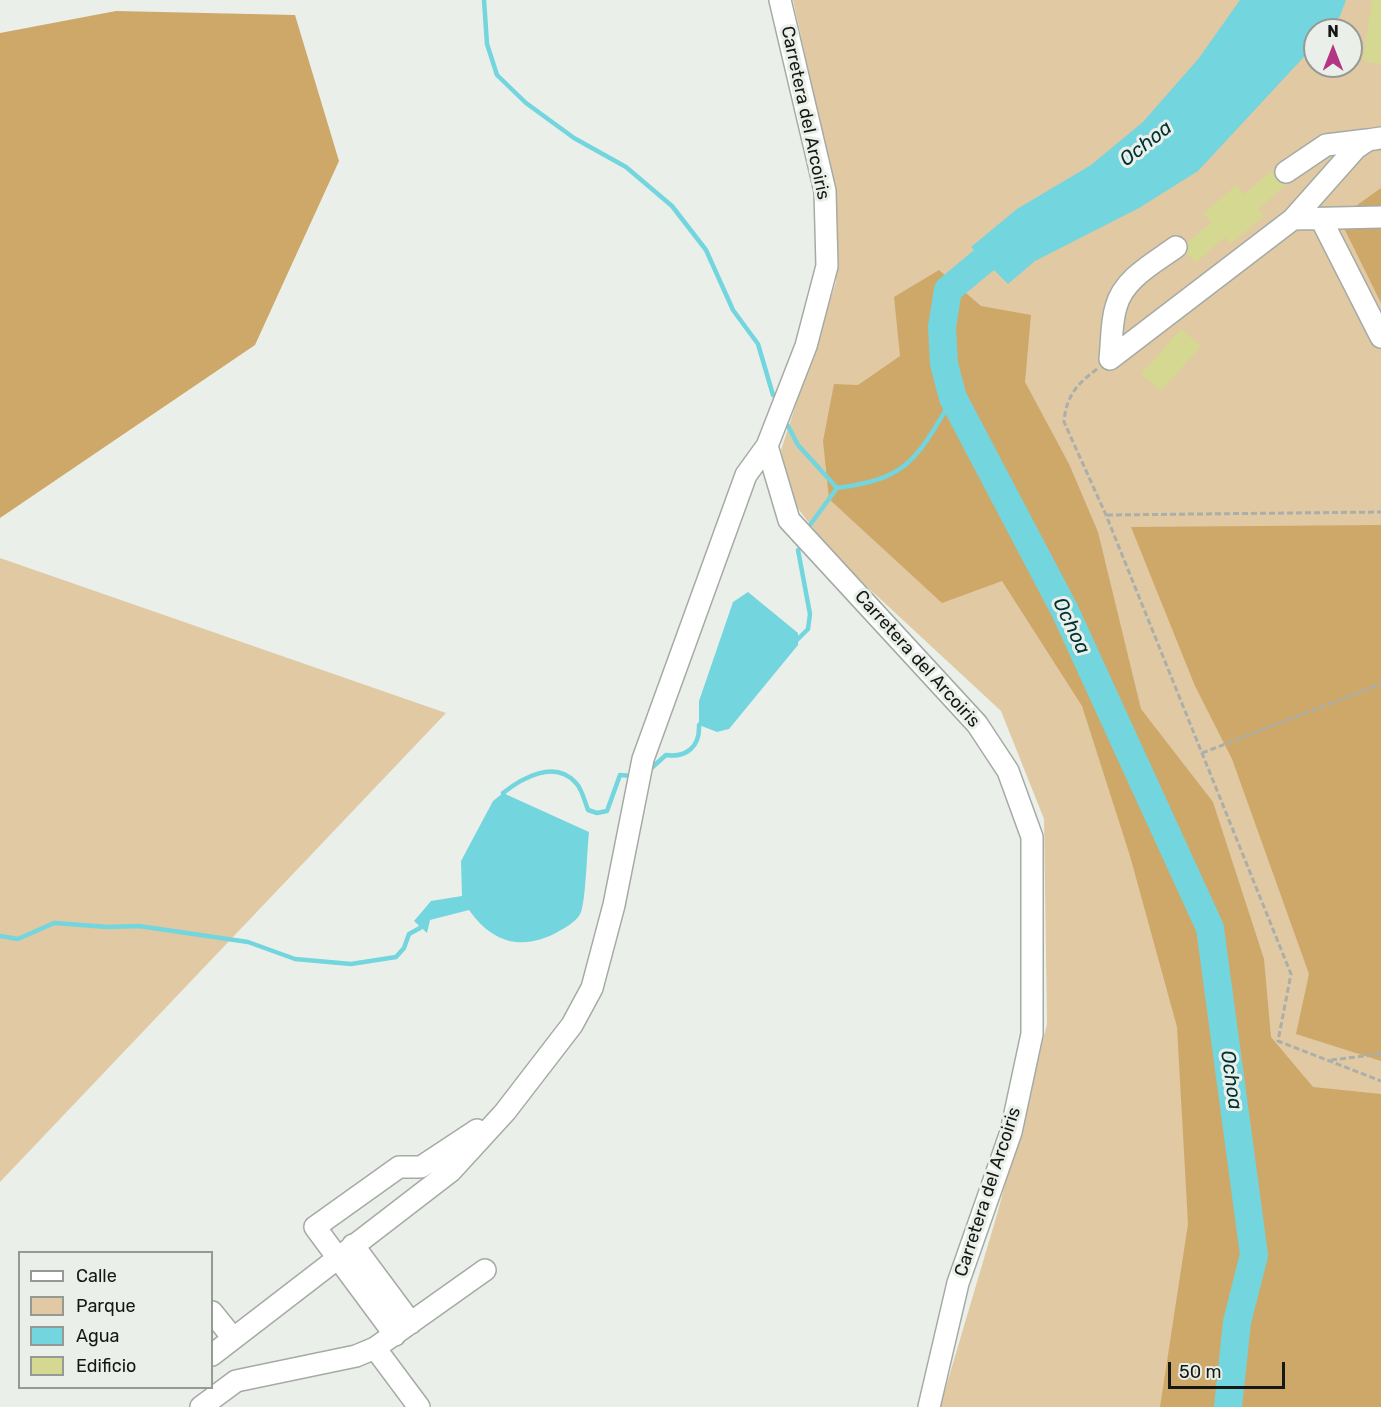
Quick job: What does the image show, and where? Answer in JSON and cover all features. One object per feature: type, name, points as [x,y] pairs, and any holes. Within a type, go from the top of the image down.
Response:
[{"type":"street","name":"Carretera del Arcoiris","points":[[780,0],[825,191],[827,266],[806,346],[767,446],[789,520],[977,723],[1008,771],[1032,837],[1032,1034],[1011,1132],[958,1283],[929,1407]]},
{"type":"street","points":[[1286,172],[1326,145],[1374,139]]},
{"type":"street","points":[[1110,359],[1293,219],[1356,148],[1374,139]]},
{"type":"street","points":[[1293,219],[1381,217]]},
{"type":"street","points":[[1321,219],[1381,337]]},
{"type":"street","points":[[1110,359],[1116,307],[1122,291],[1132,280],[1176,247]]},
{"type":"street","points":[[213,1354],[451,1171],[505,1112],[572,1025],[592,988],[614,905],[642,762],[746,475],[767,446]]},
{"type":"street","points":[[403,1329],[345,1251],[315,1227],[399,1167],[421,1167],[505,1112]]},
{"type":"street","points":[[201,1407],[236,1381],[356,1356],[375,1348],[485,1270]]},
{"type":"street","points":[[213,1313],[233,1338]]},
{"type":"street","points":[[375,1348],[419,1407]]},
{"type":"path","points":[[1110,359],[1072,391],[1065,408],[1064,422],[1106,515],[1291,974],[1278,1041],[1381,1081]]},
{"type":"path","points":[[1106,515],[1381,512]]},
{"type":"path","points":[[1202,753],[1381,684]]},
{"type":"path","points":[[1330,1060],[1381,1053]]},
{"type":"green space","points":[[793,0],[1381,0],[1381,1407],[940,1407],[998,1211],[1047,1024],[1044,819],[1001,711],[835,557],[793,502],[781,450],[836,282],[834,186]]},
{"type":"green space","points":[[0,558],[446,713],[0,1182]]},
{"type":"shaded area","points":[[116,11],[295,15],[339,161],[255,345],[0,518],[0,33]]},
{"type":"shaded area","points":[[1381,188],[1381,303],[1339,218]]},
{"type":"shaded area","points":[[939,270],[981,306],[1031,315],[1025,382],[1069,464],[1098,532],[1141,709],[1213,802],[1264,959],[1271,1037],[1313,1087],[1381,1094],[1381,1407],[1160,1407],[1188,1224],[1177,1027],[1130,856],[1082,706],[1002,581],[942,603],[829,499],[823,441],[834,384],[858,385],[900,356],[894,297]]},
{"type":"shaded area","points":[[1381,525],[1381,1061],[1296,1034],[1309,974],[1232,759],[1195,686],[1131,527]]},
{"type":"water","points":[[1240,0],[1346,0],[1338,18],[1303,18],[1303,58],[1198,171],[1139,208],[1035,261],[1008,284],[971,247],[1017,209],[1091,165],[1143,122],[1199,58]]},
{"type":"water","points":[[748,592],[798,633],[798,645],[729,729],[717,732],[699,725],[699,701],[733,602]]},
{"type":"water","points":[[503,793],[589,832],[584,896],[580,915],[561,930],[534,941],[510,941],[499,937],[478,922],[469,910],[430,920],[427,933],[414,921],[431,901],[462,896],[461,861],[493,801]]},
{"type":"building","points":[[1372,0],[1381,0],[1381,64],[1363,61]]},
{"type":"building","points":[[1271,171],[1285,186],[1258,209],[1264,216],[1231,244],[1225,237],[1195,263],[1182,247],[1211,222],[1203,214],[1236,185],[1244,194]]},
{"type":"building","points":[[1181,329],[1201,346],[1161,391],[1141,374]]},
{"type":"waterway","points":[[484,0],[487,44],[497,75],[526,103],[574,138],[626,167],[672,206],[706,250],[733,310],[758,344],[773,395]]},
{"type":"waterway","name":"Ochoa","points":[[1017,238],[984,260],[948,290],[942,327],[944,364],[953,398],[1065,611],[1210,928],[1254,1255],[1237,1322],[1228,1407]]},
{"type":"waterway","points":[[788,426],[798,445],[837,488],[861,484],[881,478],[909,462],[930,436],[953,398]]},
{"type":"waterway","points":[[807,529],[837,488]]},
{"type":"waterway","points":[[795,642],[808,629],[810,614],[798,550]]},
{"type":"waterway","points":[[647,772],[666,755],[680,755],[691,749],[695,745],[699,725],[702,722]]},
{"type":"waterway","points":[[504,797],[503,793],[529,777],[539,773],[558,772],[568,776],[576,783],[582,792],[588,810],[597,813],[607,811],[620,775],[633,776]]},
{"type":"waterway","points":[[0,936],[18,939],[54,923],[108,927],[139,926],[248,942],[295,959],[351,964],[396,957],[404,948],[409,934],[420,928],[423,923]]}]
